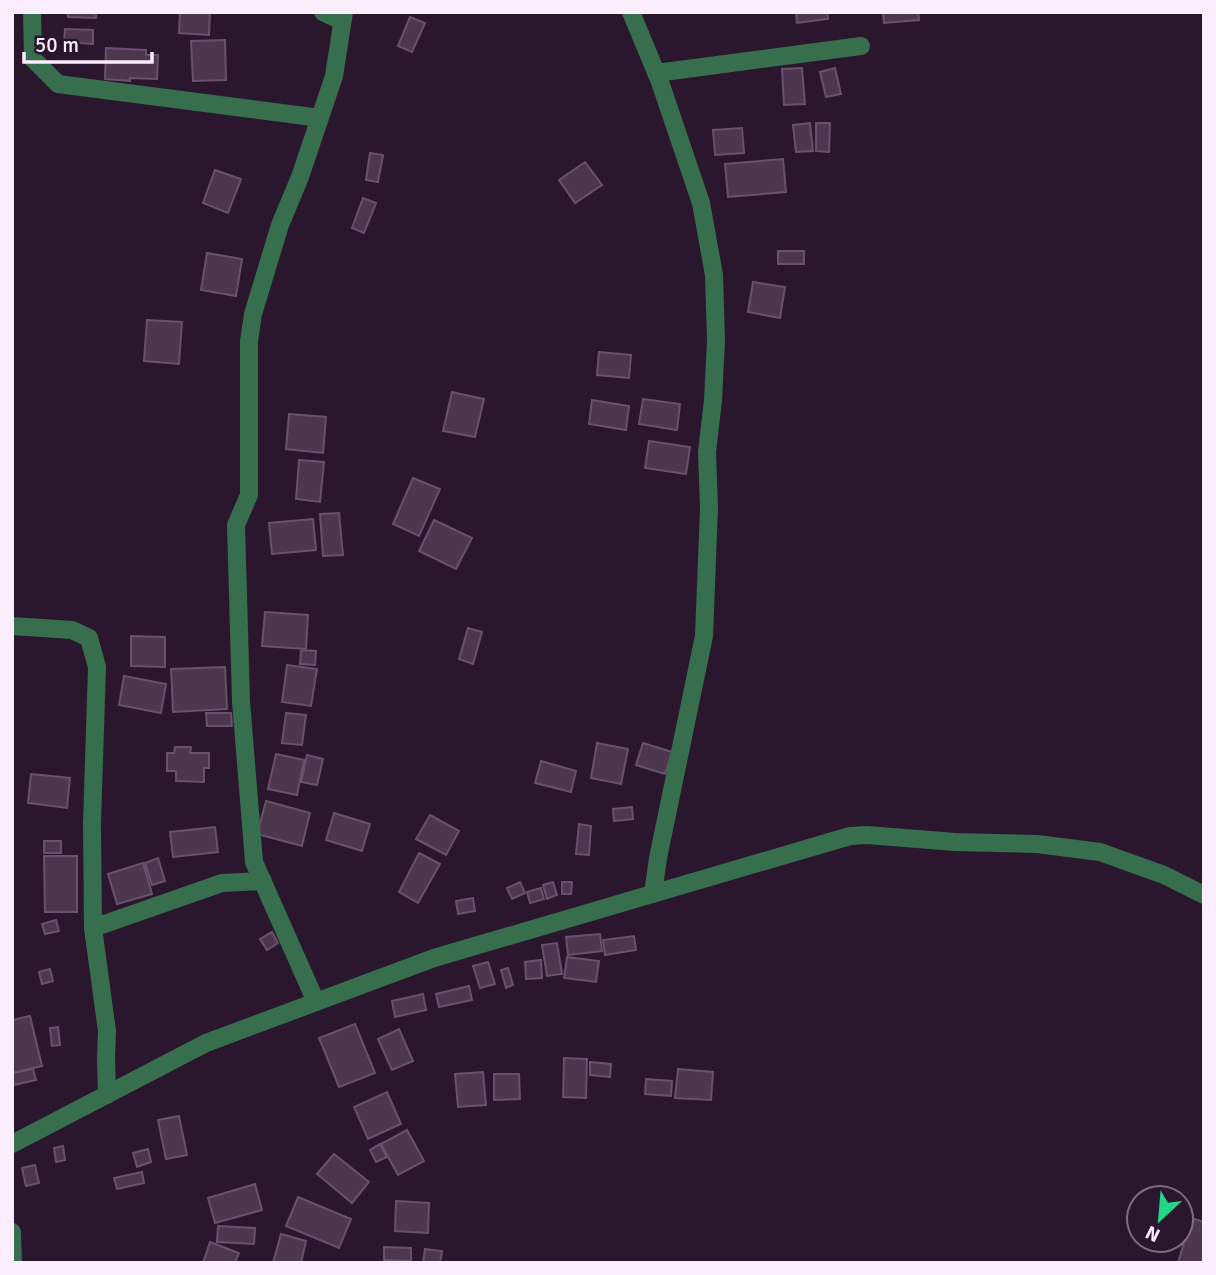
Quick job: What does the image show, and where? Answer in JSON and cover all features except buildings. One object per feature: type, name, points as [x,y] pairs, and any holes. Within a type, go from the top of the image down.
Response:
[{"type":"street","points":[[32,12],[33,59],[58,84],[320,118]]},
{"type":"street","points":[[316,1002],[254,862],[241,701],[236,526],[249,495],[249,341],[253,314],[280,225],[300,177],[334,76],[343,17],[323,12]]},
{"type":"street","points":[[631,12],[656,73],[701,203],[714,275],[716,340],[707,452],[709,508],[704,636],[653,894]]},
{"type":"street","points":[[656,73],[861,46]]},
{"type":"street","points":[[12,626],[72,630],[89,638],[97,667],[92,822],[93,928],[107,1031],[107,1095]]},
{"type":"street","points":[[12,1144],[206,1043],[434,958],[850,836],[1037,844],[1100,852],[1164,875],[1204,895]]},
{"type":"street","points":[[93,928],[222,883],[263,881]]},
{"type":"street","points":[[12,1232],[13,1263]]}]
